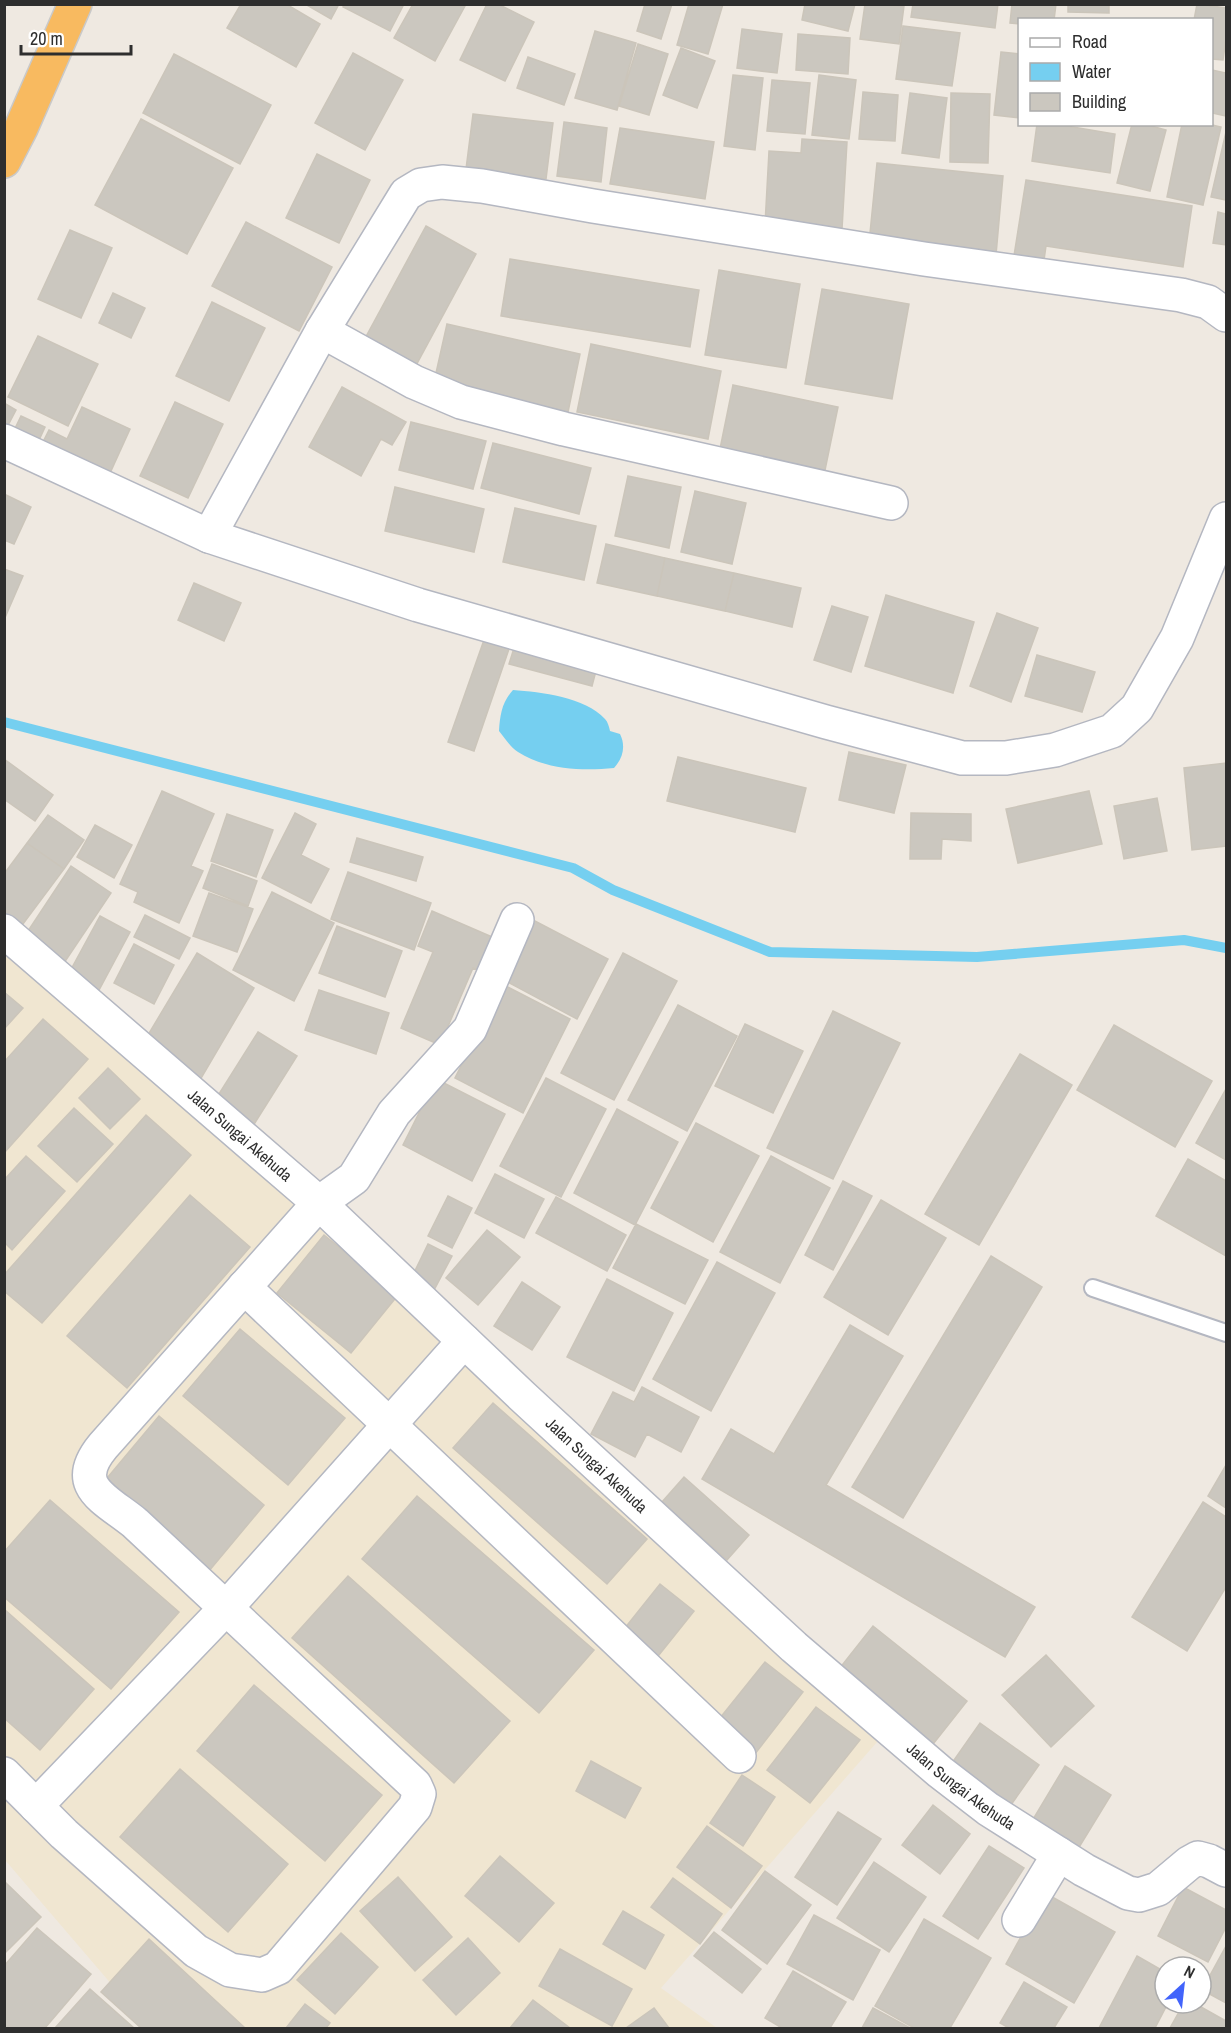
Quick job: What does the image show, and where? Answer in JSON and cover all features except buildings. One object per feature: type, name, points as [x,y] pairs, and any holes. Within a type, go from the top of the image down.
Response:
[{"type":"highway","points":[[4,161],[26,118],[75,4]]},
{"type":"street","points":[[209,536],[322,331],[406,194],[421,185],[442,182],[482,186],[924,259],[1180,295],[1208,302],[1227,315]]},
{"type":"street","points":[[322,331],[414,382],[461,402],[564,429],[891,503]]},
{"type":"street","points":[[4,441],[209,536],[418,605],[814,719],[962,758],[1006,758],[1055,750],[1112,731],[1137,708],[1177,638],[1227,519]]},
{"type":"street","points":[[4,1774],[98,1865],[196,1950],[230,1970],[262,1975],[278,1968],[415,1807],[419,1794],[415,1785],[135,1523],[93,1489],[88,1474],[93,1459],[103,1446],[319,1203],[354,1178],[394,1113],[470,1029],[517,920]]},
{"type":"street","name":"Jalan Sungai Akehuda","points":[[4,931],[319,1203],[522,1396],[803,1655],[940,1772],[988,1809],[1118,1889],[1139,1896],[1158,1890],[1198,1858],[1227,1870]]},
{"type":"street","points":[[244,1287],[739,1756]]},
{"type":"street","points":[[36,1806],[226,1608],[464,1341]]},
{"type":"street","points":[[1019,1920],[1059,1854]]},
{"type":"lane","points":[[1093,1288],[1227,1333]]},
{"type":"shaded area","points":[[4,947],[289,1199],[878,1741],[661,1988],[717,2028],[149,2028],[5,1860]]},
{"type":"water","points":[[513,690],[562,697],[586,705],[596,712],[606,720],[610,731],[620,734],[622,738],[623,752],[617,764],[614,768],[602,769],[565,768],[540,763],[518,752],[499,731],[502,709]]},
{"type":"waterway","points":[[4,722],[573,868],[613,890],[770,952],[977,957],[1184,940],[1226,948]]}]
